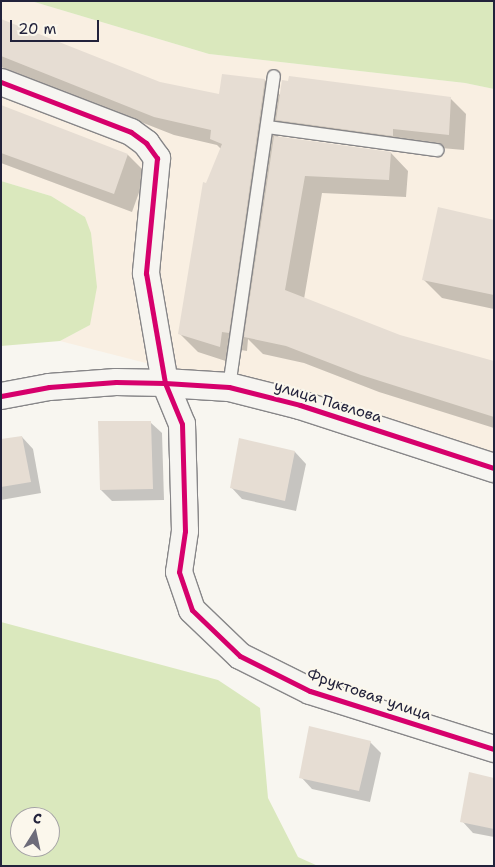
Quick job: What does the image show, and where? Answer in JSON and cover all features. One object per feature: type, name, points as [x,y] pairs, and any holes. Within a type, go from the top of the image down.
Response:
[{"type":"street","points":[[1,82],[132,132],[146,143],[157,158],[146,272],[165,382],[116,382],[49,387],[1,396]]},
{"type":"street","name":"улица Павлова","points":[[165,382],[229,387],[300,405],[494,468]]},
{"type":"street","name":"Фруктовая улица","points":[[165,382],[182,424],[185,531],[179,572],[192,610],[240,656],[310,691],[494,749]]},
{"type":"lane","points":[[229,387],[274,76]]},
{"type":"lane","points":[[268,127],[438,150]]},
{"type":"shaded area","points":[[1,1],[31,1],[209,54],[465,83],[494,89],[494,452],[60,341],[90,325],[85,217],[51,196],[1,181]]},
{"type":"green space","points":[[31,1],[494,1],[494,89],[465,83],[209,54]]},
{"type":"green space","points":[[1,181],[51,196],[85,217],[91,233],[97,287],[90,325],[60,341],[1,346]]},
{"type":"green space","points":[[1,622],[218,680],[260,708],[268,798],[298,857],[318,866],[1,866]]},
{"type":"building","points":[[1,19],[160,82],[219,94],[222,74],[265,79],[229,333],[222,332],[220,347],[178,334],[203,182],[206,183],[222,144],[210,139],[211,130],[154,117],[1,56]]},
{"type":"building","points":[[289,76],[451,97],[449,135],[393,129],[393,136],[276,120],[282,80],[288,81]]},
{"type":"building","points":[[1,105],[128,154],[114,194],[1,153]]},
{"type":"building","points":[[274,136],[391,152],[389,180],[305,176],[285,290],[400,335],[494,361],[494,417],[361,375],[286,346],[244,337]]},
{"type":"building","points":[[438,207],[494,220],[494,295],[422,280]]},
{"type":"building","points":[[98,421],[151,421],[153,489],[100,490]]},
{"type":"building","points":[[22,436],[31,482],[1,487],[1,439]]},
{"type":"building","points":[[239,438],[295,451],[285,501],[230,488]]},
{"type":"building","points":[[309,726],[371,741],[359,791],[299,778]]},
{"type":"building","points":[[469,772],[494,778],[494,829],[460,822]]},
{"type":"cycle path","points":[[1,82],[131,132],[146,143],[157,158],[146,273],[165,383],[182,424],[185,531],[179,572],[192,610],[240,656],[310,691],[494,749]]},
{"type":"cycle path","points":[[1,396],[49,387],[116,382],[229,387],[300,405],[494,468]]}]
